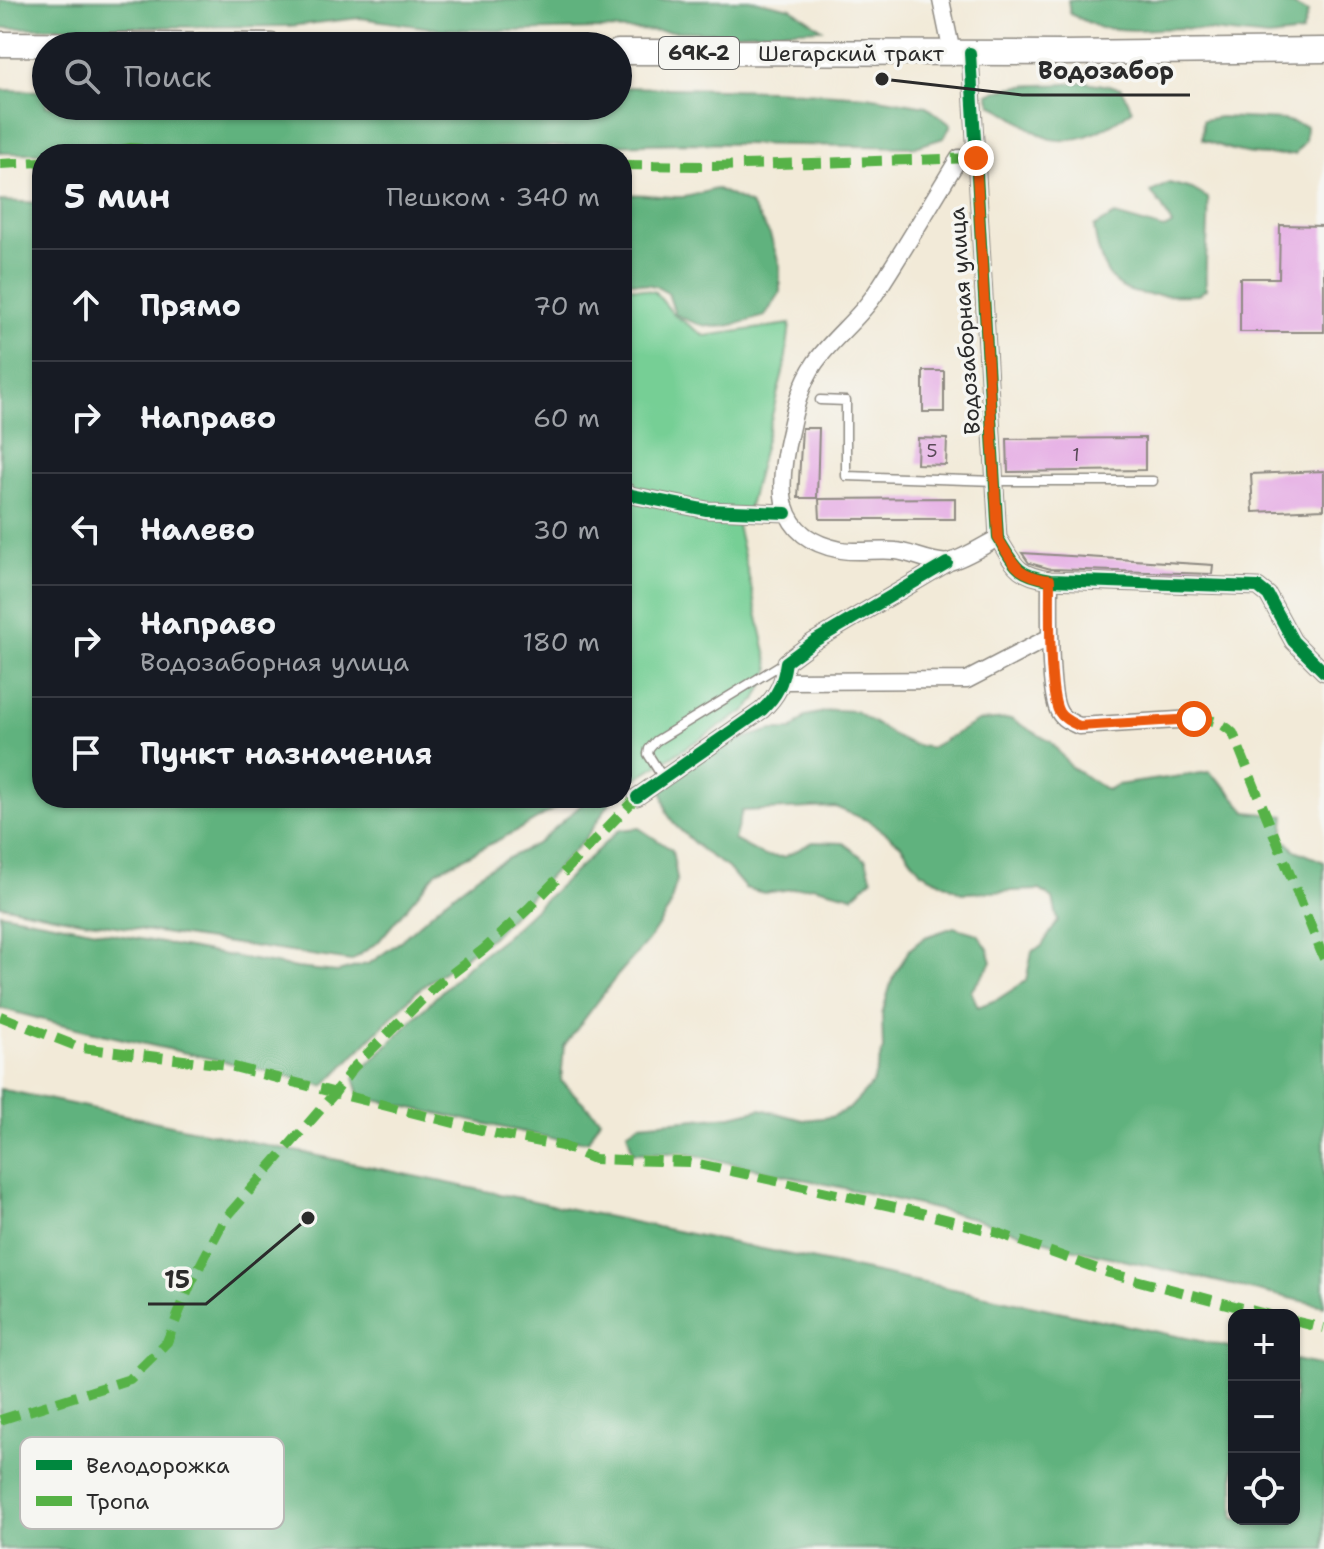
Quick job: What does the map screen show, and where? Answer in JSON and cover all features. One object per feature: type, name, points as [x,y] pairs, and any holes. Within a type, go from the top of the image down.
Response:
[{"type":"main road","points":[[0,44],[32,44]]},
{"type":"main road","name":"Шегарский тракт","points":[[632,52],[1324,50]]},
{"type":"street","name":"Водозаборная улица","points":[[941,0],[961,53],[998,538]]},
{"type":"street","points":[[947,563],[897,551],[843,550],[818,544],[799,533],[786,513],[781,482],[796,401],[805,381],[816,361],[873,297],[959,158]]},
{"type":"street","points":[[632,495],[707,510],[786,513]]},
{"type":"street","points":[[637,797],[762,710],[776,697],[784,681],[786,662],[813,642],[947,563],[998,538],[1017,569],[1029,577],[1258,587],[1268,595],[1293,641],[1324,672]]},
{"type":"street","points":[[1050,580],[1050,637],[1057,710],[1066,720],[1079,726],[1194,719]]},
{"type":"street","points":[[784,681],[967,680],[1050,637]]},
{"type":"lane","points":[[820,400],[846,401],[846,476],[996,481],[1153,481]]},
{"type":"lane","points":[[663,778],[649,759],[649,749],[656,741],[786,662]]},
{"type":"green space","points":[[0,0],[754,0],[791,8],[822,29],[736,33],[599,29],[511,31],[438,29],[360,18],[290,26],[0,28]]},
{"type":"green space","points":[[1068,0],[1252,0],[1293,5],[1308,13],[1302,33],[1269,37],[1182,28],[1134,30],[1100,28],[1070,14]]},
{"type":"green space","points":[[1085,82],[1122,88],[1132,110],[1105,128],[1073,139],[1051,139],[1039,133],[991,104],[988,94],[1013,87]]},
{"type":"green space","points":[[632,87],[772,90],[867,96],[926,106],[951,125],[944,138],[915,147],[685,143],[32,144],[32,153],[0,153],[0,90],[32,91],[32,120],[632,120]]},
{"type":"green space","points":[[1220,117],[1284,120],[1306,126],[1305,141],[1295,154],[1269,155],[1237,151],[1202,139],[1203,120]]},
{"type":"green space","points":[[1169,183],[1192,189],[1208,198],[1206,289],[1198,295],[1139,294],[1126,290],[1106,270],[1099,252],[1094,227],[1115,215],[1164,229],[1172,225],[1151,192]]},
{"type":"green space","points":[[717,189],[751,205],[770,235],[780,266],[780,293],[765,316],[719,327],[699,324],[675,314],[668,293],[655,286],[632,282],[632,194],[684,197]]},
{"type":"green space","points":[[0,201],[32,203],[32,808],[556,808],[437,871],[379,941],[351,961],[69,919],[0,905]]},
{"type":"green space","points":[[632,287],[655,292],[674,315],[705,336],[790,324],[785,364],[748,510],[737,525],[770,670],[756,700],[745,711],[632,781]]},
{"type":"green space","points":[[834,710],[855,711],[911,744],[930,748],[978,721],[1011,719],[1051,742],[1071,767],[1107,790],[1117,785],[1209,772],[1247,812],[1285,816],[1283,838],[1295,850],[1324,862],[1324,1306],[1062,1246],[972,1218],[876,1195],[684,1153],[633,1153],[627,1132],[639,1124],[732,1116],[761,1109],[803,1120],[831,1117],[849,1109],[873,1083],[883,1049],[882,1014],[892,980],[909,950],[925,937],[954,927],[978,934],[992,962],[971,991],[978,1007],[998,999],[1026,981],[1032,951],[1041,947],[1058,921],[1053,899],[1040,890],[962,893],[921,872],[900,844],[869,821],[835,807],[742,811],[734,840],[764,856],[784,857],[813,842],[843,843],[866,860],[872,879],[853,896],[812,886],[764,893],[745,888],[728,868],[704,852],[676,826],[667,813],[661,785],[705,750],[772,730],[792,730],[806,716]]},
{"type":"green space","points":[[578,808],[606,808],[585,839],[492,937],[417,991],[324,1086],[0,1008],[0,913],[296,968],[338,972],[370,963],[485,870],[538,843]]},
{"type":"green space","points":[[639,828],[672,850],[677,879],[669,909],[648,941],[564,1046],[561,1081],[600,1119],[588,1141],[555,1139],[360,1097],[354,1078],[467,966],[506,936],[619,830]]},
{"type":"green space","points":[[0,1089],[1228,1347],[1228,1525],[1300,1525],[1300,1361],[1324,1366],[1324,1549],[0,1549]]},
{"type":"building","points":[[1280,225],[1324,226],[1324,332],[1240,332],[1240,278],[1279,278]]},
{"type":"building","points":[[923,371],[944,371],[944,412],[923,412]]},
{"type":"building","points":[[802,428],[819,428],[817,498],[798,498]]},
{"type":"building","points":[[918,438],[947,439],[946,465],[917,464]]},
{"type":"building","points":[[1145,438],[1145,470],[1008,472],[1007,439]]},
{"type":"building","points":[[1324,471],[1324,509],[1253,512],[1251,474]]},
{"type":"building","points":[[955,498],[955,519],[820,519],[819,499]]},
{"type":"building","points":[[1022,553],[1213,565],[1212,574],[1051,569],[1029,563]]},
{"type":"marked path","points":[[632,165],[713,166],[976,158]]},
{"type":"marked path","points":[[0,164],[32,162]]},
{"type":"marked path","points":[[1194,719],[1215,722],[1233,733],[1324,959]]},
{"type":"marked path","points":[[632,802],[637,797]]},
{"type":"marked path","points":[[0,1420],[130,1379],[167,1342],[191,1283],[224,1220],[353,1068],[437,985],[484,949],[529,908],[626,808]]},
{"type":"marked path","points":[[0,1016],[81,1048],[226,1065],[497,1134],[562,1146],[594,1159],[690,1162],[918,1212],[998,1233],[1109,1273],[1246,1309]]},
{"type":"marked path","points":[[1300,1322],[1324,1328]]},
{"type":"cycle path","points":[[970,53],[998,538],[1018,568],[1039,578],[1258,587],[1268,595],[1293,641],[1324,672]]},
{"type":"cycle path","points":[[632,495],[707,510],[786,513]]},
{"type":"cycle path","points":[[637,797],[762,710],[779,688],[786,662],[813,642],[947,563]]},
{"type":"place","name":"Водозабор","points":[[882,79]]},
{"type":"place","name":"15","points":[[308,1218]]},
{"type":"route","points":[[976,158],[998,538],[1017,569],[1029,577],[1050,580],[1050,637],[1057,710],[1066,720],[1079,726],[1194,719]]}]
